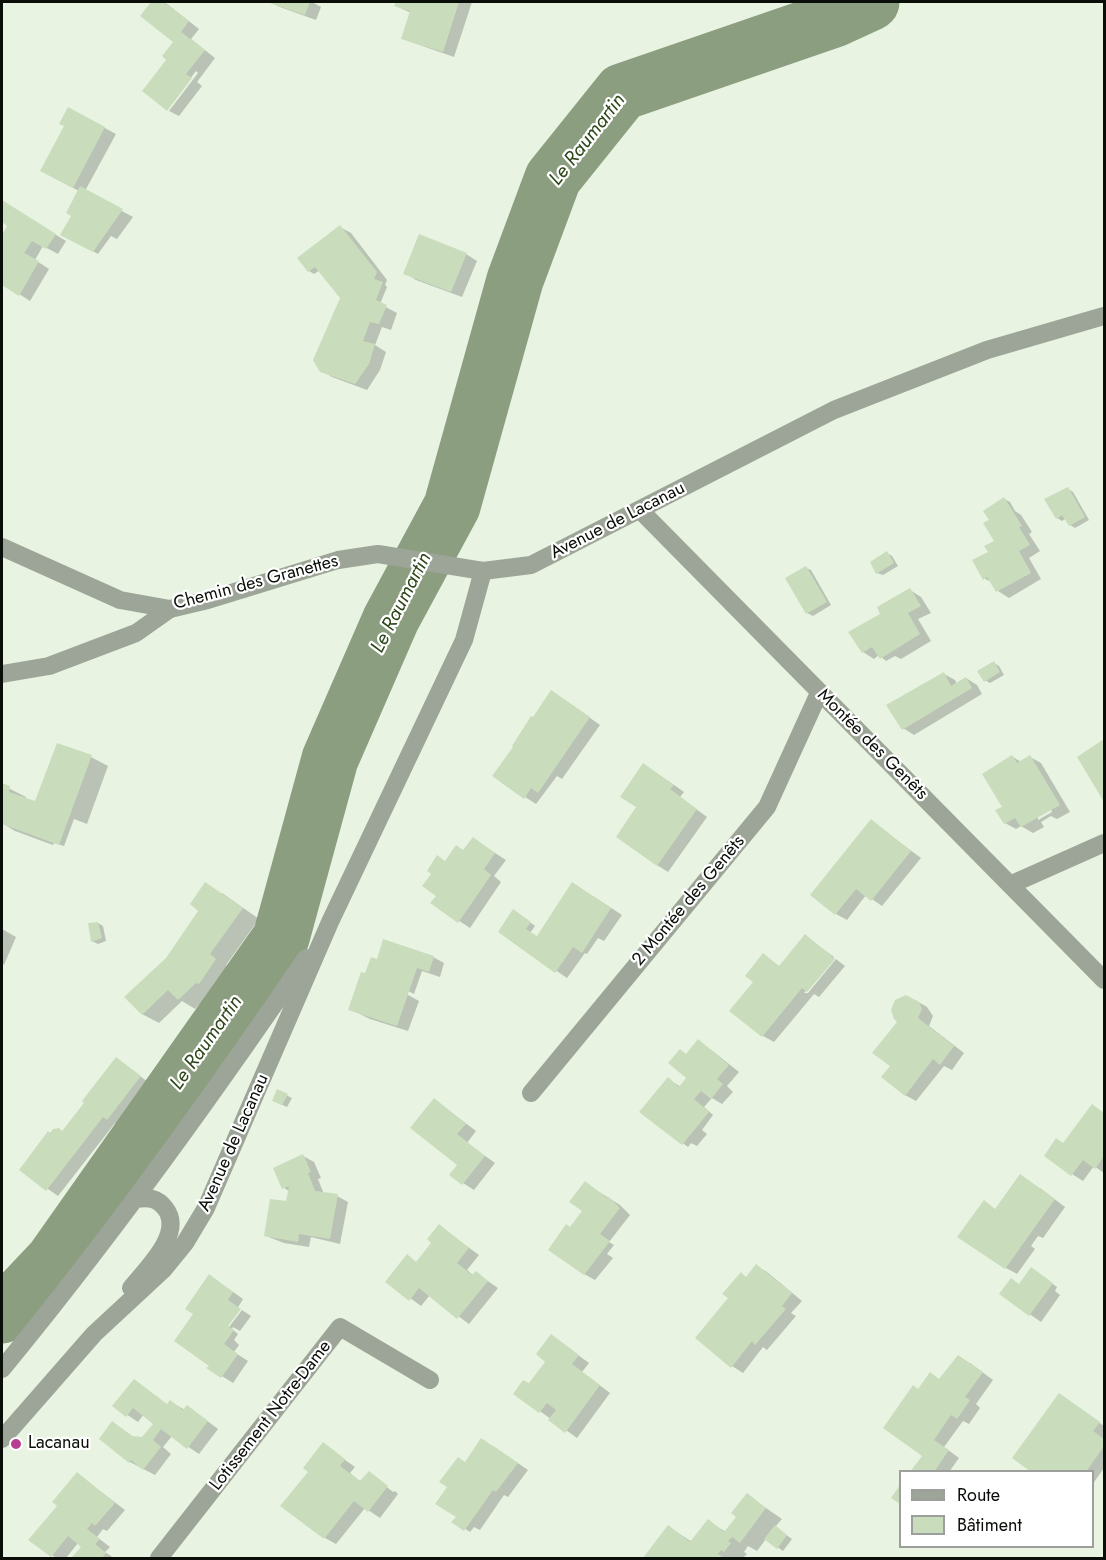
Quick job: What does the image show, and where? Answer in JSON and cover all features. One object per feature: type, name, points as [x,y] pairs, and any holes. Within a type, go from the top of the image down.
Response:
[{"type":"street","name":"Avenue de Lacanau","points":[[94,1334],[163,1270],[185,1243],[206,1208],[330,922],[464,640],[483,571],[531,565],[834,410],[987,350],[1104,316]]},
{"type":"street","name":"Montée des Genêts","points":[[640,510],[819,693],[1012,884],[1104,980]]},
{"type":"street","name":"Chemin des Granettes","points":[[2,547],[120,600],[170,609],[208,600],[338,560],[378,554],[483,571]]},
{"type":"street","points":[[2,674],[49,666],[136,633],[170,609]]},
{"type":"street","name":"2 Montée des Genêts","points":[[531,1093],[767,807],[819,693]]},
{"type":"street","points":[[1012,884],[1104,843]]},
{"type":"street","name":"Avenue de Lacanau","points":[[2,1369],[136,1199],[235,1063],[330,922]]},
{"type":"street","name":"Avenue de Lacanau","points":[[2,1440],[94,1334],[163,1248],[170,1233],[169,1213],[162,1204],[152,1198],[136,1199]]},
{"type":"street","name":"Lotissement Notre-Dame","points":[[159,1558],[340,1327],[430,1380]]},
{"type":"building","points":[[151,2],[163,2],[189,21],[181,32],[205,50],[186,74],[192,78],[167,111],[142,91],[166,60],[162,56],[173,42],[140,16]]},
{"type":"building","points":[[267,2],[310,2],[305,15]]},
{"type":"building","points":[[396,2],[459,2],[443,52],[401,39],[410,11],[394,6]]},
{"type":"building","points":[[68,107],[105,127],[73,188],[40,171],[64,126],[59,124]]},
{"type":"building","points":[[80,186],[123,209],[93,252],[60,235],[71,216],[66,213]]},
{"type":"building","points":[[2,200],[56,234],[46,249],[32,241],[24,253],[39,261],[19,296],[2,285],[2,235],[7,226],[2,222]]},
{"type":"building","points":[[340,225],[377,272],[374,279],[383,282],[376,300],[387,305],[379,324],[370,322],[363,341],[375,344],[369,364],[355,384],[320,372],[313,360],[340,298],[315,267],[308,272],[297,258]]},
{"type":"building","points":[[419,234],[467,253],[451,292],[403,274]]},
{"type":"building","points":[[1068,487],[1085,517],[1069,526],[1062,515],[1056,519],[1044,499]]},
{"type":"building","points":[[1004,497],[1022,526],[1019,527],[1030,545],[1019,551],[1031,573],[996,592],[987,577],[983,580],[972,560],[988,552],[984,546],[994,541],[983,523],[989,520],[983,511]]},
{"type":"building","points":[[887,551],[894,563],[876,574],[870,562]]},
{"type":"building","points":[[806,566],[827,602],[806,614],[785,578]]},
{"type":"building","points":[[910,588],[921,606],[908,613],[920,634],[880,659],[872,647],[862,653],[848,632],[880,614],[877,607]]},
{"type":"building","points":[[994,661],[1000,672],[984,682],[977,671]]},
{"type":"building","points":[[944,672],[951,686],[966,677],[972,688],[902,730],[886,705]]},
{"type":"building","points":[[551,690],[590,717],[538,793],[531,788],[524,799],[492,776]]},
{"type":"building","points":[[1104,739],[1104,802],[1077,757]]},
{"type":"building","points":[[57,743],[92,755],[59,845],[2,824],[2,783],[10,786],[9,792],[35,801]]},
{"type":"building","points":[[1012,755],[1017,763],[1030,755],[1060,805],[1021,827],[1015,818],[1004,824],[995,810],[1002,807],[982,774]]},
{"type":"building","points":[[643,763],[674,785],[670,789],[697,809],[657,866],[616,837],[636,807],[620,797]]},
{"type":"building","points":[[871,819],[911,851],[871,901],[856,889],[835,915],[810,895]]},
{"type":"building","points":[[473,837],[495,853],[484,869],[491,875],[458,923],[430,903],[436,896],[422,886],[431,874],[427,871],[437,855],[445,861],[456,845],[463,850]]},
{"type":"building","points":[[205,882],[243,908],[210,954],[216,959],[199,984],[196,983],[178,1000],[168,990],[142,1015],[124,997],[166,958],[198,911],[190,904]]},
{"type":"building","points":[[572,882],[611,908],[582,953],[573,947],[555,973],[498,932],[513,909],[531,922],[526,929],[537,936]]},
{"type":"building","points":[[98,922],[102,938],[91,942],[88,923]]},
{"type":"building","points":[[805,934],[835,959],[807,992],[802,988],[762,1037],[729,1011],[753,982],[745,976],[763,953],[779,966]]},
{"type":"building","points":[[383,939],[434,956],[429,972],[417,968],[397,1026],[348,1010],[361,972],[365,973],[371,957],[377,959]]},
{"type":"building","points":[[906,995],[919,1002],[922,1009],[918,1018],[954,1046],[940,1065],[933,1059],[905,1096],[881,1077],[890,1066],[872,1053],[897,1022],[891,1010],[895,1000]]},
{"type":"building","points":[[698,1039],[729,1065],[717,1079],[723,1084],[711,1099],[701,1091],[694,1099],[709,1112],[682,1145],[639,1112],[668,1077],[679,1087],[686,1078],[668,1063],[680,1049],[686,1054]]},
{"type":"building","points":[[116,1057],[141,1076],[107,1120],[103,1117],[46,1191],[19,1170],[48,1131],[50,1133],[53,1129],[59,1128],[62,1131]]},
{"type":"building","points":[[277,1089],[288,1094],[282,1105],[272,1101]]},
{"type":"building","points":[[434,1098],[466,1124],[457,1134],[485,1156],[462,1185],[449,1175],[457,1165],[410,1128]]},
{"type":"building","points":[[1092,1104],[1104,1113],[1104,1156],[1095,1169],[1083,1160],[1071,1176],[1044,1156],[1056,1138],[1063,1143]]},
{"type":"building","points":[[303,1154],[311,1172],[308,1173],[315,1191],[338,1194],[330,1239],[299,1234],[298,1242],[264,1236],[270,1199],[286,1201],[289,1186],[282,1189],[273,1168]]},
{"type":"building","points":[[1020,1174],[1055,1199],[1005,1269],[957,1237],[984,1200],[995,1209]]},
{"type":"building","points":[[585,1181],[607,1198],[609,1197],[620,1208],[600,1234],[610,1241],[584,1275],[548,1250],[566,1224],[570,1227],[582,1211],[569,1202]]},
{"type":"building","points":[[439,1224],[469,1248],[457,1263],[472,1275],[476,1271],[488,1281],[457,1319],[419,1288],[409,1301],[385,1282],[407,1254],[416,1262],[431,1243],[427,1239]]},
{"type":"building","points":[[756,1264],[792,1293],[782,1306],[786,1309],[755,1345],[752,1341],[731,1368],[695,1338],[728,1298],[722,1294],[741,1272],[746,1277]]},
{"type":"building","points":[[1031,1267],[1053,1283],[1029,1316],[999,1294],[1011,1278],[1019,1284]]},
{"type":"building","points":[[209,1274],[233,1292],[228,1300],[241,1309],[228,1326],[234,1330],[224,1344],[238,1354],[221,1378],[206,1368],[209,1366],[174,1341],[193,1314],[185,1309]]},
{"type":"building","points":[[551,1334],[579,1355],[572,1364],[600,1385],[565,1433],[548,1420],[556,1410],[547,1403],[539,1413],[513,1394],[523,1380],[529,1383],[545,1362],[536,1354]]},
{"type":"building","points":[[958,1355],[983,1372],[965,1397],[970,1400],[957,1419],[951,1415],[934,1440],[949,1450],[935,1470],[912,1470],[922,1456],[883,1428],[913,1385],[918,1389],[930,1372],[939,1379]]},
{"type":"building","points":[[134,1379],[167,1404],[170,1400],[183,1410],[187,1405],[208,1421],[187,1449],[161,1429],[153,1440],[161,1447],[143,1470],[131,1460],[129,1463],[99,1439],[112,1421],[132,1436],[142,1437],[153,1424],[133,1408],[126,1417],[112,1406]]},
{"type":"building","points":[[1059,1393],[1100,1422],[1093,1431],[1104,1439],[1104,1446],[1087,1470],[1028,1470],[1012,1458]]},
{"type":"building","points":[[481,1438],[518,1463],[496,1492],[493,1490],[464,1531],[451,1522],[456,1517],[435,1504],[447,1487],[439,1482],[458,1457],[465,1462]]},
{"type":"building","points":[[323,1442],[345,1459],[340,1466],[360,1481],[369,1471],[388,1486],[368,1512],[354,1501],[324,1539],[280,1506],[308,1472],[303,1468]]},
{"type":"building","points":[[77,1472],[115,1503],[95,1526],[92,1523],[87,1529],[100,1539],[95,1544],[106,1553],[102,1558],[71,1558],[81,1547],[68,1536],[51,1557],[28,1540],[57,1506],[52,1502]]},
{"type":"building","points":[[899,1486],[899,1503],[891,1498]]},
{"type":"building","points":[[747,1493],[766,1508],[740,1543],[732,1537],[728,1541],[731,1543],[724,1552],[721,1550],[718,1554],[724,1558],[643,1558],[668,1525],[690,1542],[708,1519],[724,1532],[736,1517],[731,1513]]},
{"type":"building","points":[[775,1525],[787,1535],[777,1549],[764,1539]]},
{"type":"waterway","name":"Le Raumartin","points":[[2,1315],[54,1260],[281,938],[330,759],[391,619],[452,506],[515,280],[553,178],[622,92],[834,19],[871,2]]},
{"type":"place","name":"Lacanau","points":[[16,1444]]}]
